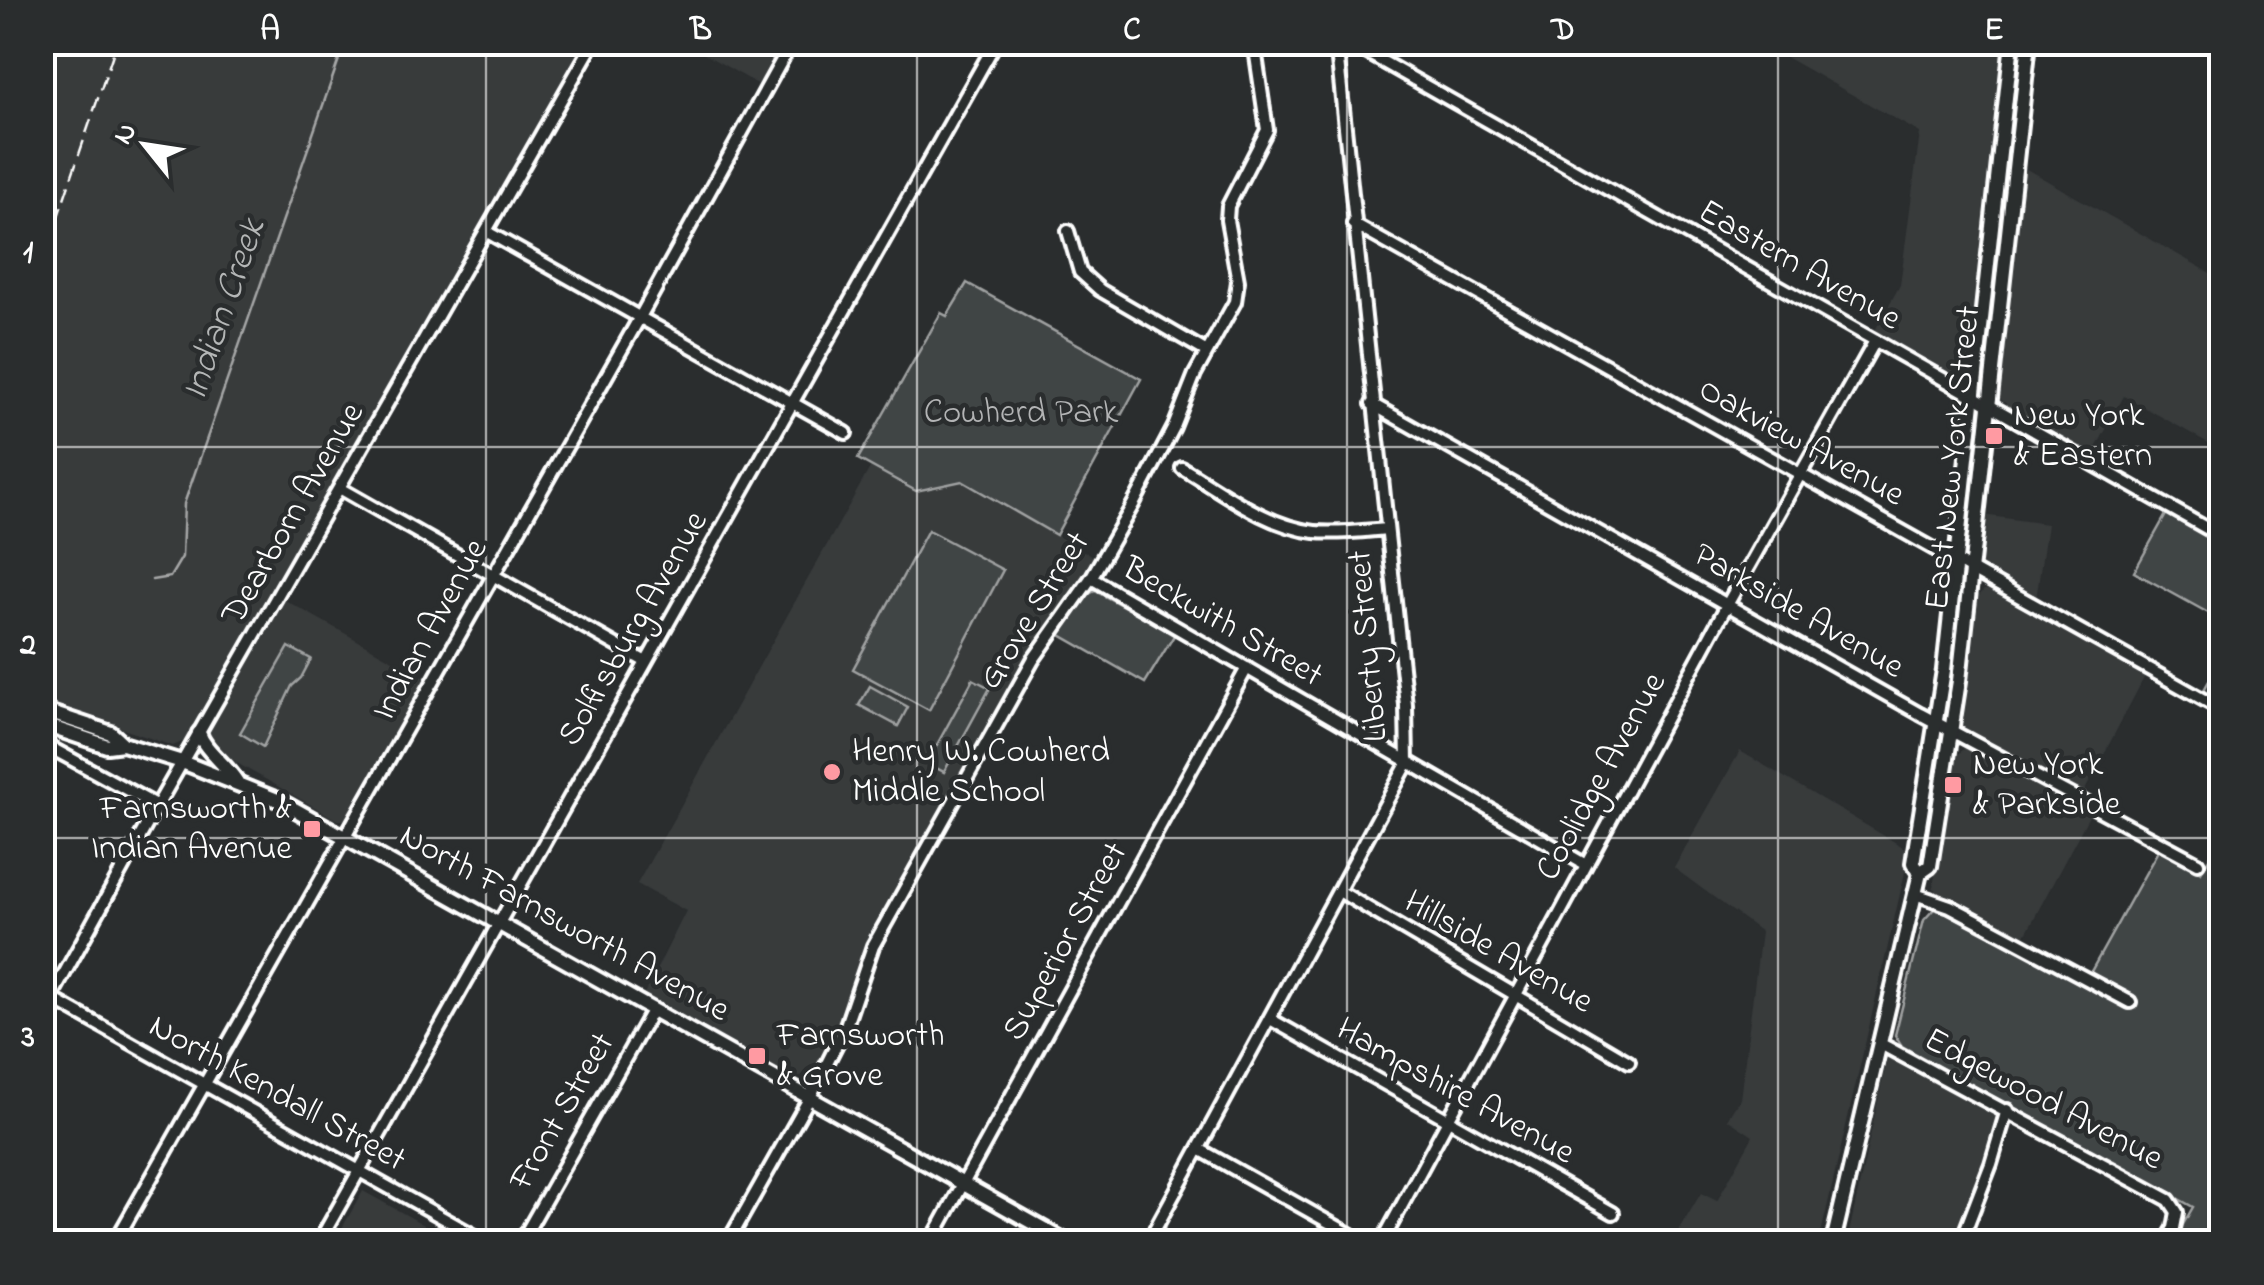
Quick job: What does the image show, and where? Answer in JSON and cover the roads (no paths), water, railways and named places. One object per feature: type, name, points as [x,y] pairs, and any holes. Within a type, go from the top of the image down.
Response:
[{"type":"main road","name":"East New York Street","points":[[1833,1242],[1920,873],[1914,863],[1937,723],[2012,42]]},
{"type":"main road","name":"East New York Street","points":[[1920,873],[1930,866],[1953,732],[2029,42]]},
{"type":"main road","name":"North Farnsworth Avenue","points":[[42,710],[107,746],[123,744],[182,762],[236,782],[345,834],[1067,1242]]},
{"type":"main road","name":"North Farnsworth Avenue","points":[[42,724],[74,728]]},
{"type":"main road","points":[[199,733],[203,745],[224,762],[236,782]]},
{"type":"street","name":"Dearborn Avenue","points":[[42,1014],[47,995],[594,42]]},
{"type":"street","name":"Indian Avenue","points":[[116,1242],[792,42]]},
{"type":"street","name":"Solfisburg Avenue","points":[[318,1242],[996,42]]},
{"type":"street","name":"Grove Street","points":[[728,1242],[845,1028],[873,946],[1033,660],[1091,578],[1174,428],[1206,352],[1235,302],[1238,281],[1228,206],[1267,130],[1254,42]]},
{"type":"street","name":"Liberty Street","points":[[1148,1242],[1407,764],[1406,705],[1336,42]]},
{"type":"street","name":"Eastern Avenue","points":[[1348,42],[2222,537]]},
{"type":"street","name":"Oakview Avenue","points":[[1353,224],[2222,710]]},
{"type":"street","points":[[487,232],[846,433]]},
{"type":"street","points":[[1068,232],[1080,272],[1100,290],[1206,352]]},
{"type":"street","name":"Coolidge Avenue","points":[[1382,1242],[1727,605],[1875,341]]},
{"type":"street","name":"Parkside Avenue","points":[[1372,404],[1953,732],[2198,863]]},
{"type":"street","points":[[1182,468],[1260,513],[1296,528],[1342,532],[1386,529]]},
{"type":"street","points":[[341,488],[646,662]]},
{"type":"street","name":"Beckwith Street","points":[[1091,578],[1586,865]]},
{"type":"street","name":"Superior Street","points":[[931,1242],[1247,668]]},
{"type":"street","points":[[42,743],[157,806]]},
{"type":"street","name":"Hillside Avenue","points":[[1339,891],[1630,1062]]},
{"type":"street","points":[[1916,894],[1950,906],[2130,1002]]},
{"type":"street","name":"North Kendall Street","points":[[47,995],[486,1242]]},
{"type":"street","name":"Front Street","points":[[520,1242],[653,1009]]},
{"type":"street","name":"Hampshire Avenue","points":[[1270,1019],[1613,1213]]},
{"type":"street","name":"Edgewood Avenue","points":[[1879,1043],[2169,1200],[2177,1212],[2166,1242]]},
{"type":"street","points":[[1962,1242],[2007,1110]]},
{"type":"street","points":[[1199,1150],[1364,1242]]},
{"type":"waterway","name":"Indian Creek","points":[[152,580],[170,577],[182,557],[184,504],[345,42]]},
{"type":"railway","points":[[42,264],[117,42]]},
{"type":"place","name":"New York & Eastern","points":[[1994,436]]},
{"type":"place","name":"Henry W. Cowherd Middle School","points":[[832,772]]},
{"type":"place","name":"New York & Parkside","points":[[1953,785]]},
{"type":"place","name":"Farnsworth & Indian Avenue","points":[[312,829]]},
{"type":"place","name":"Farnsworth & Grove","points":[[757,1056]]},
{"type":"park label","name":"Cowherd Park","points":[[1021,413]]}]
